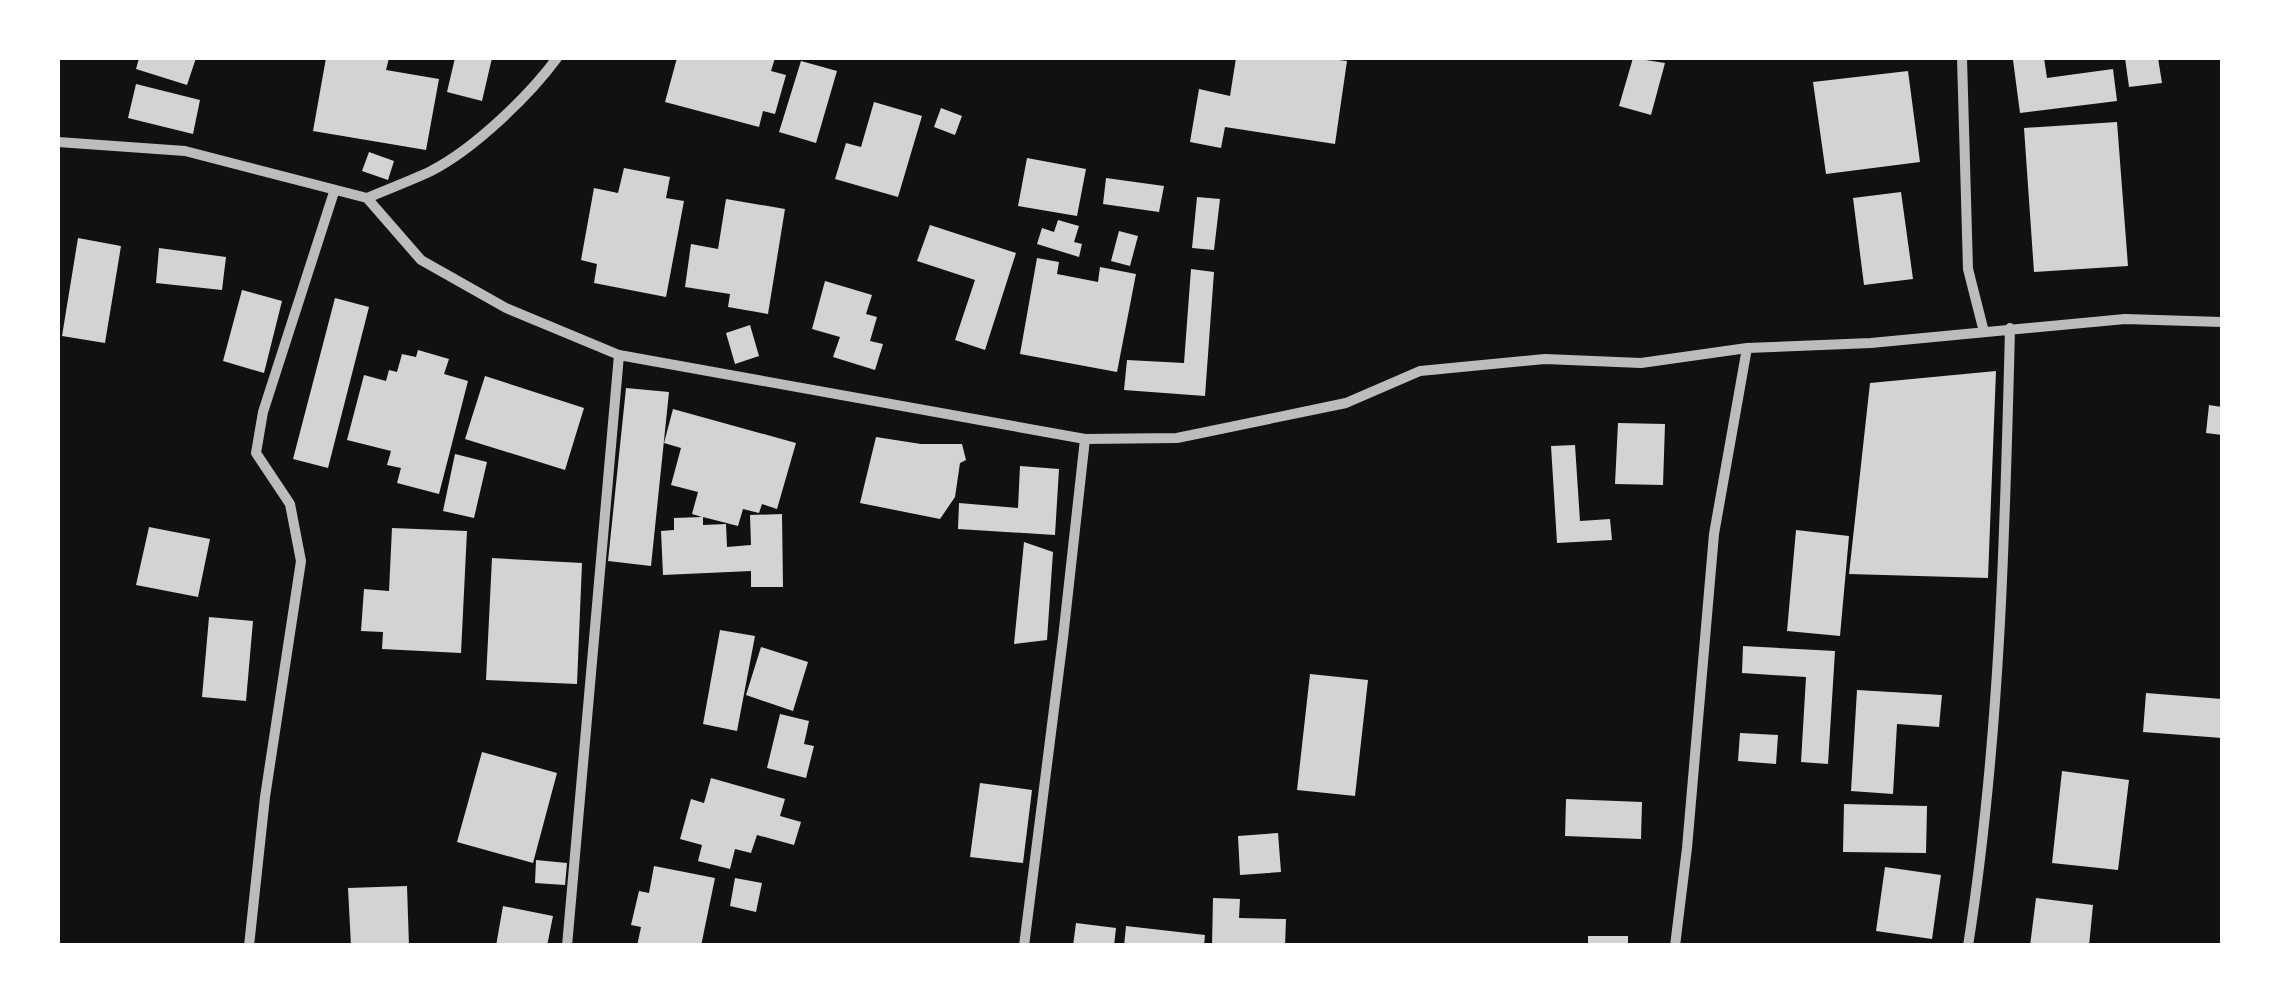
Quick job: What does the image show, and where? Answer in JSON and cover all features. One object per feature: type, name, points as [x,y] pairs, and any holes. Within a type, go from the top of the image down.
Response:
[{"type":"street","points":[[58,142],[185,151],[367,198],[434,169],[508,114],[558,58]]},
{"type":"street","points":[[1962,58],[1968,269],[1984,332]]},
{"type":"street","points":[[249,946],[265,797],[300,562],[290,504],[256,453],[263,412],[334,192]]},
{"type":"street","points":[[367,198],[421,260],[506,308],[618,355],[1084,438],[1177,438],[1346,403],[1420,371],[1545,359],[1640,362],[1747,348],[1872,342],[2125,319],[2222,322]]},
{"type":"street","points":[[1968,946],[1980,865],[2004,571],[2010,328]]},
{"type":"street","points":[[1675,946],[1714,534],[1747,348]]},
{"type":"street","points":[[567,946],[618,355]]},
{"type":"street","points":[[1024,946],[1057,693],[1084,438]]},
{"type":"building","points":[[139,58],[196,58],[187,85],[136,69]]},
{"type":"building","points":[[326,58],[389,58],[386,70],[439,79],[426,150],[313,131]]},
{"type":"building","points":[[455,58],[492,58],[482,101],[447,92]]},
{"type":"building","points":[[677,58],[775,58],[771,71],[786,75],[775,114],[763,111],[759,127],[665,102]]},
{"type":"building","points":[[1236,58],[1347,61],[1335,144],[1225,127],[1221,148],[1190,142],[1199,89],[1230,96]]},
{"type":"building","points":[[1633,58],[1665,63],[1651,115],[1619,106]]},
{"type":"building","points":[[2044,58],[2047,78],[2113,69],[2117,101],[2020,113],[2013,60]]},
{"type":"building","points":[[2125,58],[2158,58],[2162,83],[2129,87]]},
{"type":"building","points":[[801,61],[837,71],[816,143],[779,132]]},
{"type":"building","points":[[1908,71],[1920,162],[1826,174],[1813,82]]},
{"type":"building","points":[[136,84],[200,100],[193,134],[128,118]]},
{"type":"building","points":[[874,102],[922,116],[898,197],[835,179],[846,143],[861,147]]},
{"type":"building","points":[[941,108],[962,116],[955,135],[934,127]]},
{"type":"building","points":[[2117,122],[2128,266],[2034,272],[2024,128]]},
{"type":"building","points":[[369,152],[394,161],[388,180],[362,171]]},
{"type":"building","points":[[1027,158],[1086,169],[1077,216],[1018,206]]},
{"type":"building","points":[[624,168],[670,177],[666,198],[684,201],[666,297],[594,283],[597,264],[581,260],[594,188],[618,193]]},
{"type":"building","points":[[1106,178],[1164,186],[1159,212],[1103,204]]},
{"type":"building","points":[[1901,192],[1913,279],[1864,285],[1853,198]]},
{"type":"building","points":[[1197,197],[1220,199],[1214,250],[1192,248]]},
{"type":"building","points":[[726,199],[785,209],[768,314],[728,307],[730,294],[685,287],[691,244],[718,249]]},
{"type":"building","points":[[1058,220],[1079,226],[1074,242],[1082,244],[1079,257],[1037,244],[1042,228],[1054,232]]},
{"type":"building","points":[[930,225],[1016,253],[985,350],[955,340],[975,280],[917,261]]},
{"type":"building","points":[[1119,231],[1138,236],[1130,266],[1111,261]]},
{"type":"building","points":[[78,238],[121,246],[105,343],[62,336]]},
{"type":"building","points":[[159,248],[226,257],[222,290],[156,283]]},
{"type":"building","points":[[1037,258],[1059,262],[1057,274],[1098,282],[1100,267],[1136,274],[1117,372],[1020,354]]},
{"type":"building","points":[[1191,269],[1214,272],[1205,396],[1124,390],[1127,360],[1184,363]]},
{"type":"building","points":[[825,281],[872,295],[866,314],[877,317],[870,341],[883,344],[875,370],[833,357],[840,337],[812,329]]},
{"type":"building","points":[[242,290],[282,301],[264,373],[223,361]]},
{"type":"building","points":[[335,298],[369,307],[328,468],[293,459]]},
{"type":"building","points":[[750,325],[759,356],[735,364],[726,333]]},
{"type":"building","points":[[418,350],[449,359],[444,374],[468,381],[439,494],[397,483],[401,468],[387,465],[391,451],[347,440],[364,375],[386,381],[389,370],[397,372],[402,354],[416,357]]},
{"type":"building","points":[[1996,371],[1988,578],[1849,574],[1870,383]]},
{"type":"building","points":[[485,376],[584,408],[565,470],[465,439]]},
{"type":"building","points":[[626,388],[669,392],[651,566],[608,561]]},
{"type":"building","points":[[2209,405],[2222,407],[2222,435],[2206,433]]},
{"type":"building","points":[[673,409],[796,443],[777,509],[762,504],[759,513],[743,509],[738,526],[703,517],[703,525],[726,524],[727,547],[751,545],[750,515],[782,514],[783,587],[751,587],[751,571],[663,575],[661,531],[674,530],[674,518],[702,517],[692,514],[698,492],[671,485],[681,448],[664,443]]},
{"type":"building","points":[[1618,423],[1665,424],[1663,485],[1615,484]]},
{"type":"building","points":[[876,437],[921,444],[962,444],[966,460],[960,463],[955,497],[940,519],[860,503]]},
{"type":"building","points":[[1575,445],[1580,521],[1610,519],[1612,540],[1557,543],[1551,446]]},
{"type":"building","points":[[455,454],[487,462],[474,518],[443,511]]},
{"type":"building","points":[[1020,466],[1059,469],[1055,535],[958,529],[959,503],[1018,508]]},
{"type":"building","points":[[149,527],[210,539],[198,597],[136,585]]},
{"type":"building","points":[[392,528],[467,531],[461,653],[382,649],[383,632],[361,631],[364,589],[389,591]]},
{"type":"building","points":[[1796,530],[1849,536],[1840,636],[1787,631]]},
{"type":"building","points":[[1024,542],[1053,552],[1047,640],[1014,644]]},
{"type":"building","points":[[492,558],[582,563],[577,684],[486,680]]},
{"type":"building","points":[[209,617],[253,621],[246,701],[202,697]]},
{"type":"building","points":[[720,630],[755,636],[737,731],[703,724]]},
{"type":"building","points":[[1743,646],[1835,651],[1828,764],[1801,762],[1806,677],[1742,673]]},
{"type":"building","points":[[761,647],[808,662],[793,711],[746,695]]},
{"type":"building","points":[[1310,674],[1368,680],[1355,796],[1297,790]]},
{"type":"building","points":[[1857,690],[1942,695],[1939,727],[1897,724],[1893,794],[1851,791]]},
{"type":"building","points":[[2146,693],[2222,699],[2222,738],[2143,732]]},
{"type":"building","points":[[780,714],[809,721],[804,744],[814,746],[806,778],[767,768]]},
{"type":"building","points":[[1740,733],[1778,735],[1776,764],[1738,761]]},
{"type":"building","points":[[482,752],[557,773],[533,863],[457,842]]},
{"type":"building","points":[[2062,771],[2129,780],[2118,870],[2052,863]]},
{"type":"building","points":[[711,778],[785,799],[780,816],[801,822],[794,845],[757,835],[751,853],[735,849],[730,869],[698,861],[702,845],[680,839],[691,799],[704,803]]},
{"type":"building","points":[[980,783],[1032,790],[1023,863],[970,857]]},
{"type":"building","points":[[1566,799],[1642,802],[1641,839],[1565,836]]},
{"type":"building","points":[[1844,804],[1927,806],[1926,853],[1843,852]]},
{"type":"building","points":[[1278,833],[1281,872],[1240,875],[1238,836]]},
{"type":"building","points":[[536,860],[567,863],[565,885],[535,883]]},
{"type":"building","points":[[654,866],[715,878],[701,946],[637,946],[641,927],[631,925],[639,891],[649,893]]},
{"type":"building","points":[[1885,867],[1941,875],[1932,939],[1876,931]]},
{"type":"building","points":[[735,878],[762,883],[756,912],[730,906]]},
{"type":"building","points":[[407,886],[409,946],[351,946],[348,888]]},
{"type":"building","points":[[1213,898],[1240,899],[1239,918],[1286,919],[1285,946],[1212,946]]},
{"type":"building","points":[[2036,898],[2093,905],[2089,946],[2030,946]]},
{"type":"building","points":[[503,906],[553,916],[547,946],[496,946]]},
{"type":"building","points":[[1076,923],[1116,928],[1114,946],[1073,946]]},
{"type":"building","points":[[1126,926],[1205,935],[1204,946],[1124,946]]},
{"type":"building","points":[[1588,936],[1628,936],[1628,946],[1588,946]]}]
